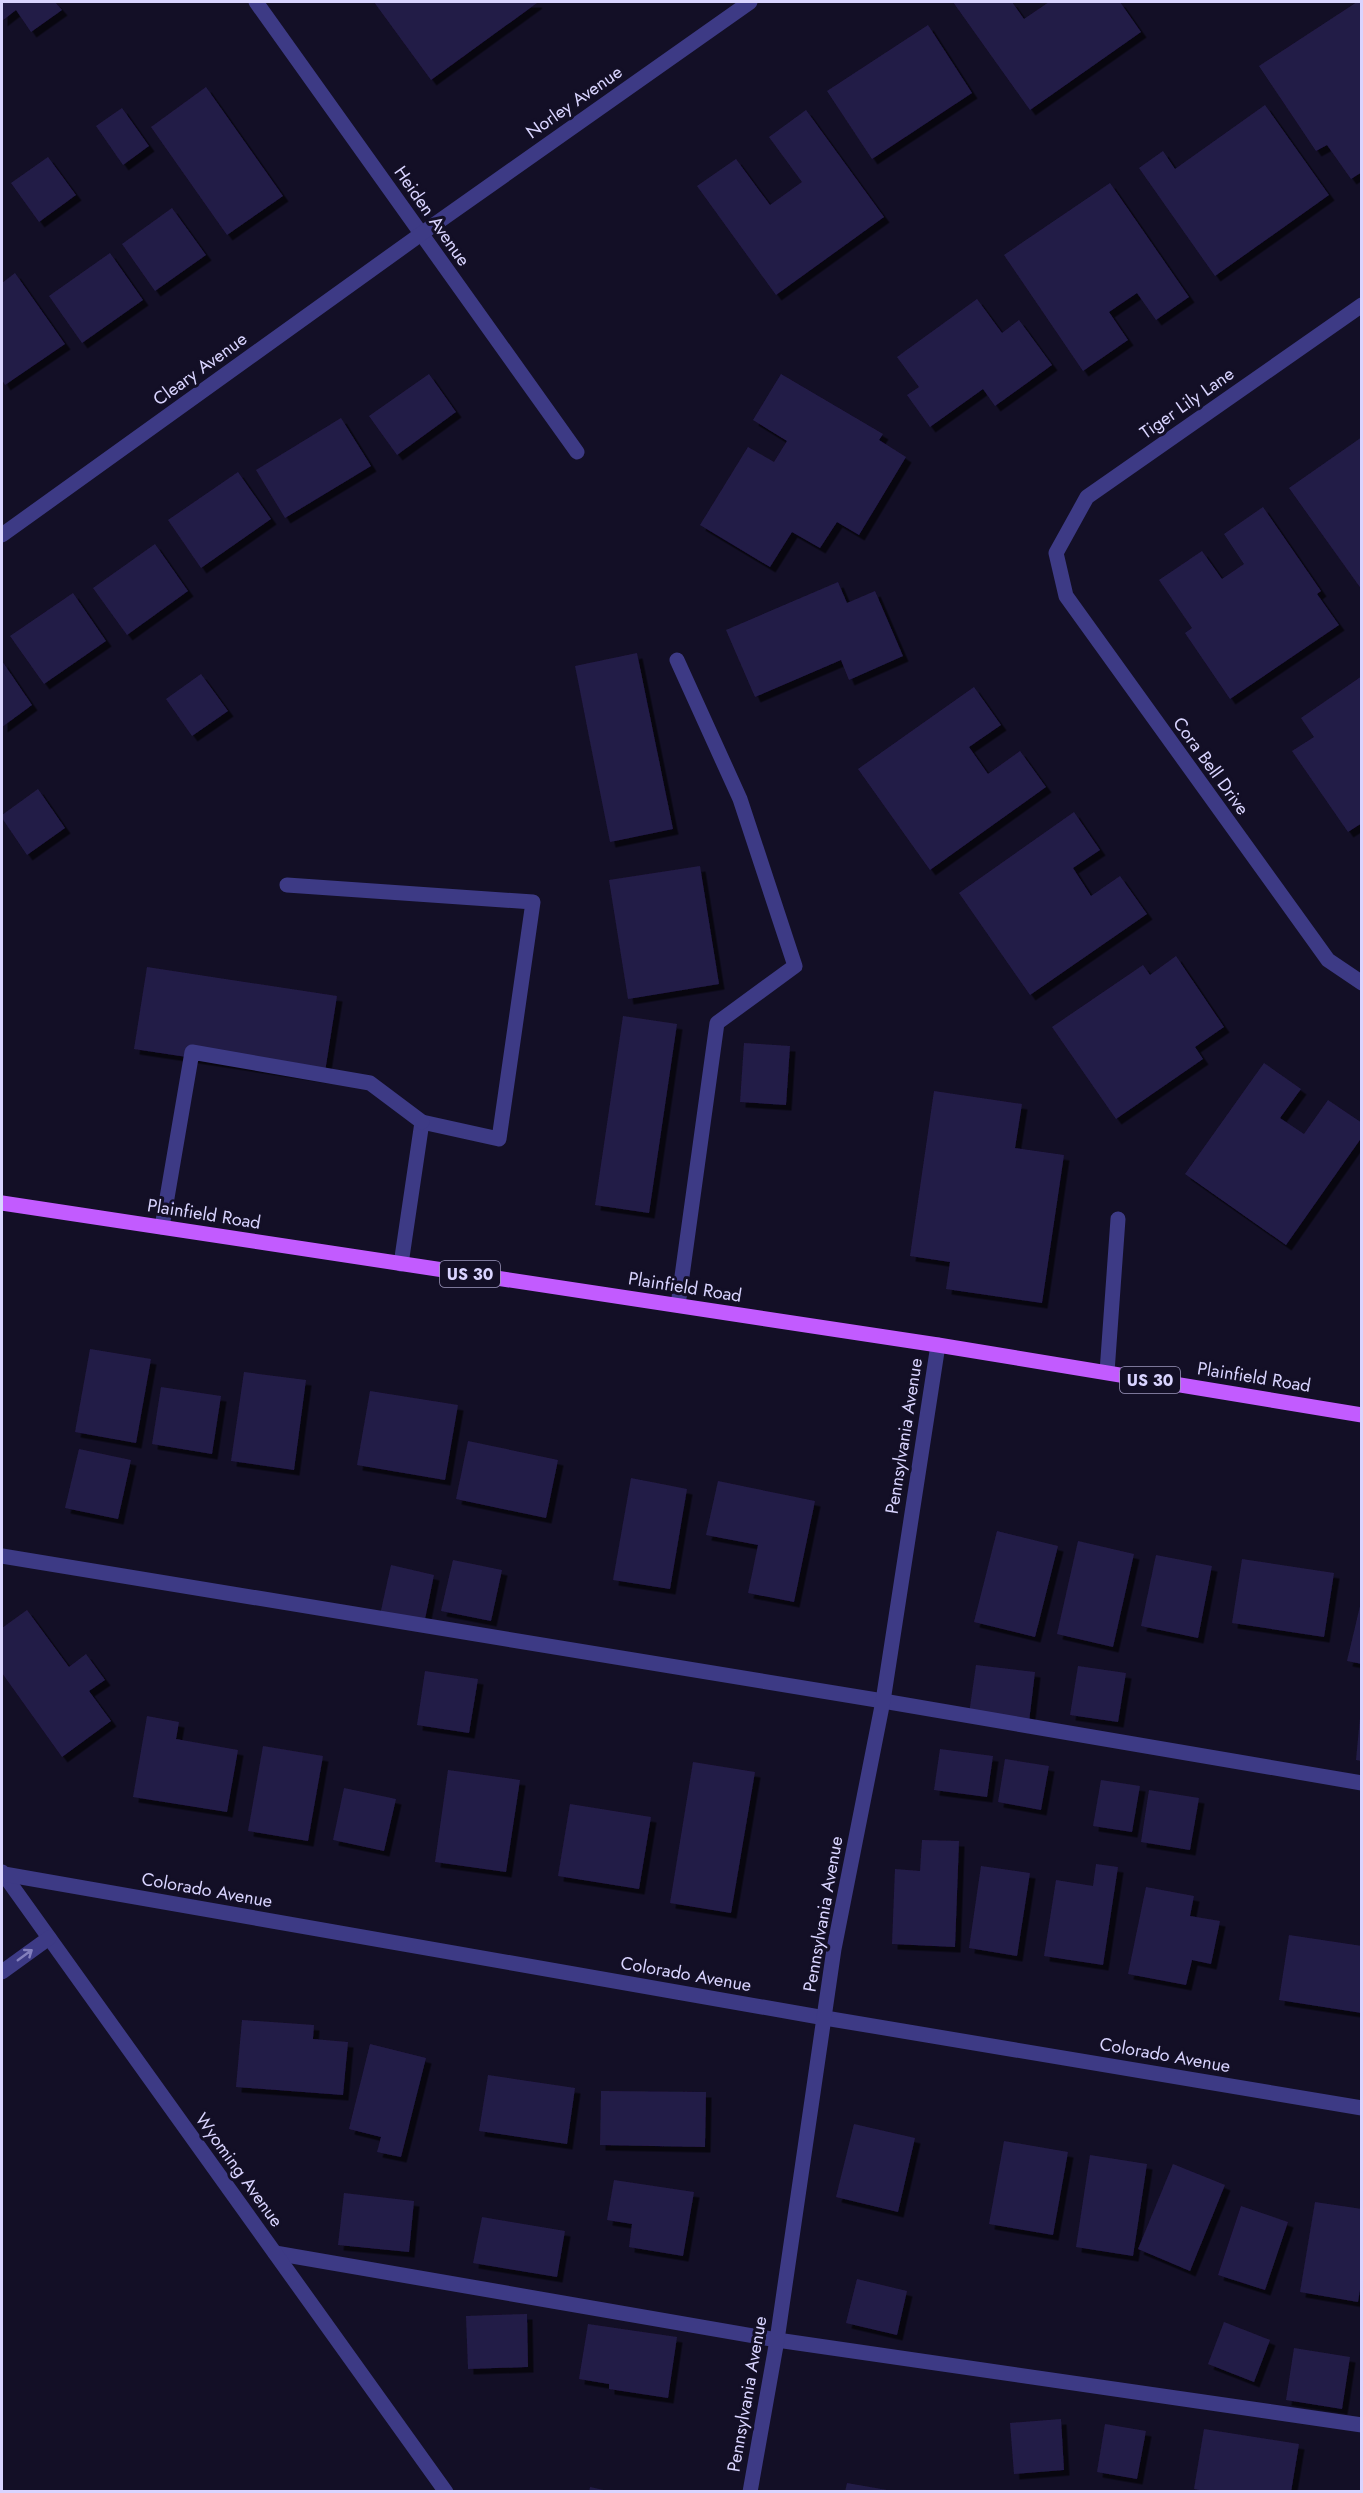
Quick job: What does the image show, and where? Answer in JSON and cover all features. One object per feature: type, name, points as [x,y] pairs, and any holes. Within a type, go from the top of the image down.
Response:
[{"type":"main road","name":"Plainfield Road","points":[[2,1203],[938,1345],[1362,1415]]},
{"type":"street","name":"Heiden Avenue","points":[[256,2],[577,452]]},
{"type":"street","name":"Norley Avenue","points":[[421,234],[750,2]]},
{"type":"street","name":"Cleary Avenue","points":[[2,535],[421,234]]},
{"type":"street","name":"Tiger Lily Lane","points":[[1056,553],[1087,497],[1362,305]]},
{"type":"street","name":"Cora Bell Drive","points":[[1056,553],[1065,596],[1328,960],[1362,983]]},
{"type":"street","points":[[677,660],[740,800],[795,966],[717,1023],[678,1305]]},
{"type":"street","points":[[162,1227],[192,1052],[370,1083],[422,1122],[499,1139],[533,902],[287,885]]},
{"type":"street","points":[[401,1264],[422,1122]]},
{"type":"street","points":[[1107,1372],[1118,1220]]},
{"type":"street","name":"Pennsylvania Avenue","points":[[750,2492],[777,2340],[834,1949],[883,1701],[938,1345]]},
{"type":"street","points":[[2,1556],[883,1701],[1362,1783]]},
{"type":"street","name":"Colorado Avenue","points":[[2,1874],[825,2018],[1362,2108]]},
{"type":"street","name":"Wyoming Avenue","points":[[2,1874],[446,2492]]},
{"type":"street","points":[[2,1972],[49,1938]]},
{"type":"street","points":[[275,2253],[777,2340],[1362,2425]]},
{"type":"building","points":[[2,2],[55,2],[62,10],[31,32],[16,10],[2,21]]},
{"type":"building","points":[[374,2],[536,2],[537,3],[431,80]]},
{"type":"building","points":[[953,2],[1012,2],[1024,19],[1049,2],[1120,2],[1141,32],[1030,110]]},
{"type":"building","points":[[1357,2],[1362,2],[1362,172],[1351,179],[1327,145],[1316,151],[1259,66]]},
{"type":"building","points":[[928,25],[972,93],[872,159],[827,91]]},
{"type":"building","points":[[206,87],[283,196],[227,235],[151,127]]},
{"type":"building","points":[[1265,105],[1329,195],[1215,276],[1139,168],[1163,151],[1175,169]]},
{"type":"building","points":[[122,108],[149,146],[123,165],[96,126]]},
{"type":"building","points":[[806,110],[884,217],[776,295],[697,186],[736,159],[770,205],[802,182],[769,137]]},
{"type":"building","points":[[48,157],[76,195],[39,222],[11,183]]},
{"type":"building","points":[[1110,183],[1189,297],[1156,320],[1137,293],[1109,312],[1128,340],[1083,371],[1004,255]]},
{"type":"building","points":[[172,208],[206,255],[155,291],[122,244]]},
{"type":"building","points":[[110,253],[143,300],[82,343],[49,296]]},
{"type":"building","points":[[15,273],[65,344],[5,385],[2,380],[2,283]]},
{"type":"building","points":[[977,299],[1002,333],[1019,320],[1052,365],[995,406],[983,389],[930,427],[907,395],[919,387],[897,357]]},
{"type":"building","points":[[429,374],[456,412],[397,455],[369,416]]},
{"type":"building","points":[[781,374],[883,434],[879,440],[906,457],[859,535],[837,522],[820,548],[792,532],[770,567],[700,525],[748,447],[774,462],[787,441],[753,420]]},
{"type":"building","points":[[341,418],[371,466],[285,518],[256,470]]},
{"type":"building","points":[[1362,437],[1362,590],[1289,488]]},
{"type":"building","points":[[238,472],[271,519],[201,568],[168,520]]},
{"type":"building","points":[[1263,507],[1321,591],[1317,594],[1339,625],[1230,699],[1185,633],[1192,628],[1159,580],[1202,551],[1222,579],[1244,564],[1224,534]]},
{"type":"building","points":[[155,544],[188,591],[127,635],[93,588]]},
{"type":"building","points":[[838,582],[847,603],[875,591],[903,656],[849,680],[841,660],[755,697],[726,630]]},
{"type":"building","points":[[73,593],[106,641],[44,684],[10,636]]},
{"type":"building","points":[[637,653],[673,829],[610,842],[575,666]]},
{"type":"building","points":[[2,661],[32,705],[2,727]]},
{"type":"building","points":[[201,674],[228,711],[192,736],[166,699]]},
{"type":"building","points":[[1362,676],[1362,823],[1348,832],[1292,751],[1314,737],[1301,718]]},
{"type":"building","points":[[974,687],[1001,725],[969,747],[988,774],[1020,751],[1046,787],[930,870],[858,769]]},
{"type":"building","points":[[38,789],[65,828],[27,855],[2,815]]},
{"type":"building","points":[[1074,812],[1100,850],[1073,868],[1091,896],[1120,876],[1147,914],[1030,995],[959,893]]},
{"type":"building","points":[[700,866],[719,984],[628,999],[609,880]]},
{"type":"building","points":[[1176,956],[1224,1027],[1195,1047],[1203,1059],[1116,1119],[1052,1027],[1143,965],[1150,975]]},
{"type":"building","points":[[147,967],[337,996],[324,1078],[134,1049]]},
{"type":"building","points":[[623,1016],[677,1024],[649,1213],[595,1205]]},
{"type":"building","points":[[744,1043],[790,1046],[786,1105],[740,1102]]},
{"type":"building","points":[[1264,1063],[1301,1089],[1280,1118],[1304,1134],[1328,1100],[1362,1123],[1362,1137],[1286,1245],[1185,1174]]},
{"type":"building","points":[[934,1091],[1022,1104],[1015,1148],[1064,1155],[1042,1303],[946,1289],[950,1262],[910,1256]]},
{"type":"building","points":[[90,1349],[151,1359],[136,1443],[75,1432]]},
{"type":"building","points":[[244,1372],[306,1380],[294,1470],[231,1461]]},
{"type":"building","points":[[161,1387],[221,1396],[212,1454],[152,1444]]},
{"type":"building","points":[[370,1391],[458,1405],[445,1480],[357,1465]]},
{"type":"building","points":[[468,1441],[558,1460],[546,1518],[456,1499]]},
{"type":"building","points":[[79,1449],[131,1460],[118,1519],[65,1508]]},
{"type":"building","points":[[631,1478],[687,1489],[670,1589],[613,1580]]},
{"type":"building","points":[[718,1481],[815,1501],[794,1602],[748,1593],[758,1545],[706,1535]]},
{"type":"building","points":[[997,1531],[1058,1546],[1035,1637],[974,1622]]},
{"type":"building","points":[[1078,1541],[1134,1554],[1113,1647],[1057,1634]]},
{"type":"building","points":[[1156,1555],[1212,1566],[1198,1638],[1141,1626]]},
{"type":"building","points":[[1242,1559],[1334,1573],[1324,1637],[1232,1623]]},
{"type":"building","points":[[453,1560],[502,1570],[491,1621],[441,1611]]},
{"type":"building","points":[[391,1565],[434,1575],[424,1624],[380,1615]]},
{"type":"building","points":[[1362,1602],[1362,1664],[1347,1661]]},
{"type":"building","points":[[27,1610],[69,1667],[86,1654],[105,1680],[89,1691],[111,1721],[62,1757],[2,1673],[2,1628]]},
{"type":"building","points":[[976,1665],[1035,1672],[1029,1722],[969,1714]]},
{"type":"building","points":[[1078,1666],[1126,1673],[1118,1722],[1070,1715]]},
{"type":"building","points":[[425,1671],[478,1679],[469,1733],[417,1725]]},
{"type":"building","points":[[147,1716],[179,1722],[176,1739],[238,1750],[227,1812],[133,1797]]},
{"type":"building","points":[[1360,1718],[1362,1718],[1362,1761],[1356,1760]]},
{"type":"building","points":[[263,1746],[323,1756],[308,1841],[248,1831]]},
{"type":"building","points":[[940,1749],[993,1756],[987,1797],[934,1790]]},
{"type":"building","points":[[1005,1759],[1049,1766],[1041,1810],[998,1802]]},
{"type":"building","points":[[693,1762],[755,1772],[731,1913],[670,1903]]},
{"type":"building","points":[[448,1770],[520,1780],[506,1872],[435,1862]]},
{"type":"building","points":[[1101,1780],[1140,1786],[1132,1832],[1093,1826]]},
{"type":"building","points":[[344,1788],[396,1799],[384,1851],[333,1840]]},
{"type":"building","points":[[1149,1790],[1199,1798],[1190,1850],[1141,1842]]},
{"type":"building","points":[[570,1804],[651,1817],[639,1889],[558,1876]]},
{"type":"building","points":[[922,1840],[959,1841],[955,1947],[892,1944],[895,1869],[920,1871]]},
{"type":"building","points":[[1096,1864],[1118,1867],[1103,1965],[1044,1956],[1056,1880],[1093,1886]]},
{"type":"building","points":[[981,1866],[1030,1873],[1017,1956],[969,1948]]},
{"type":"building","points":[[1146,1887],[1194,1896],[1190,1916],[1220,1921],[1211,1964],[1192,1960],[1186,1985],[1128,1974]]},
{"type":"building","points":[[1289,1935],[1362,1946],[1362,2013],[1279,2000]]},
{"type":"building","points":[[242,2020],[314,2025],[313,2039],[348,2042],[343,2095],[236,2087]]},
{"type":"building","points":[[370,2044],[426,2058],[401,2157],[377,2152],[381,2137],[349,2129]]},
{"type":"building","points":[[488,2075],[575,2088],[567,2144],[479,2131]]},
{"type":"building","points":[[601,2091],[706,2092],[705,2147],[600,2145]]},
{"type":"building","points":[[854,2124],[915,2138],[898,2212],[836,2197]]},
{"type":"building","points":[[1004,2141],[1068,2152],[1053,2235],[989,2224]]},
{"type":"building","points":[[1090,2155],[1147,2164],[1133,2256],[1076,2247]]},
{"type":"building","points":[[1173,2164],[1225,2185],[1190,2271],[1138,2249]]},
{"type":"building","points":[[614,2180],[694,2192],[683,2256],[629,2247],[632,2224],[607,2220]]},
{"type":"building","points":[[344,2193],[414,2201],[409,2252],[338,2245]]},
{"type":"building","points":[[1315,2202],[1362,2209],[1362,2277],[1358,2302],[1300,2292]]},
{"type":"building","points":[[1241,2206],[1288,2222],[1265,2290],[1218,2275]]},
{"type":"building","points":[[482,2217],[565,2231],[557,2277],[473,2263]]},
{"type":"building","points":[[857,2279],[907,2291],[897,2335],[846,2323]]},
{"type":"building","points":[[527,2314],[528,2367],[468,2369],[466,2316]]},
{"type":"building","points":[[1224,2322],[1270,2340],[1254,2382],[1208,2364]]},
{"type":"building","points":[[588,2324],[677,2337],[668,2398],[609,2389],[609,2384],[579,2379]]},
{"type":"building","points":[[1294,2348],[1350,2357],[1342,2409],[1286,2400]]},
{"type":"building","points":[[1061,2419],[1064,2470],[1014,2474],[1010,2423]]},
{"type":"building","points":[[1105,2424],[1146,2431],[1137,2479],[1097,2472]]},
{"type":"building","points":[[1204,2429],[1299,2444],[1291,2492],[1209,2492],[1194,2489]]},
{"type":"building","points":[[847,2483],[887,2490],[887,2492],[845,2492]]},
{"type":"building","points":[[590,2487],[608,2491],[589,2492]]}]
